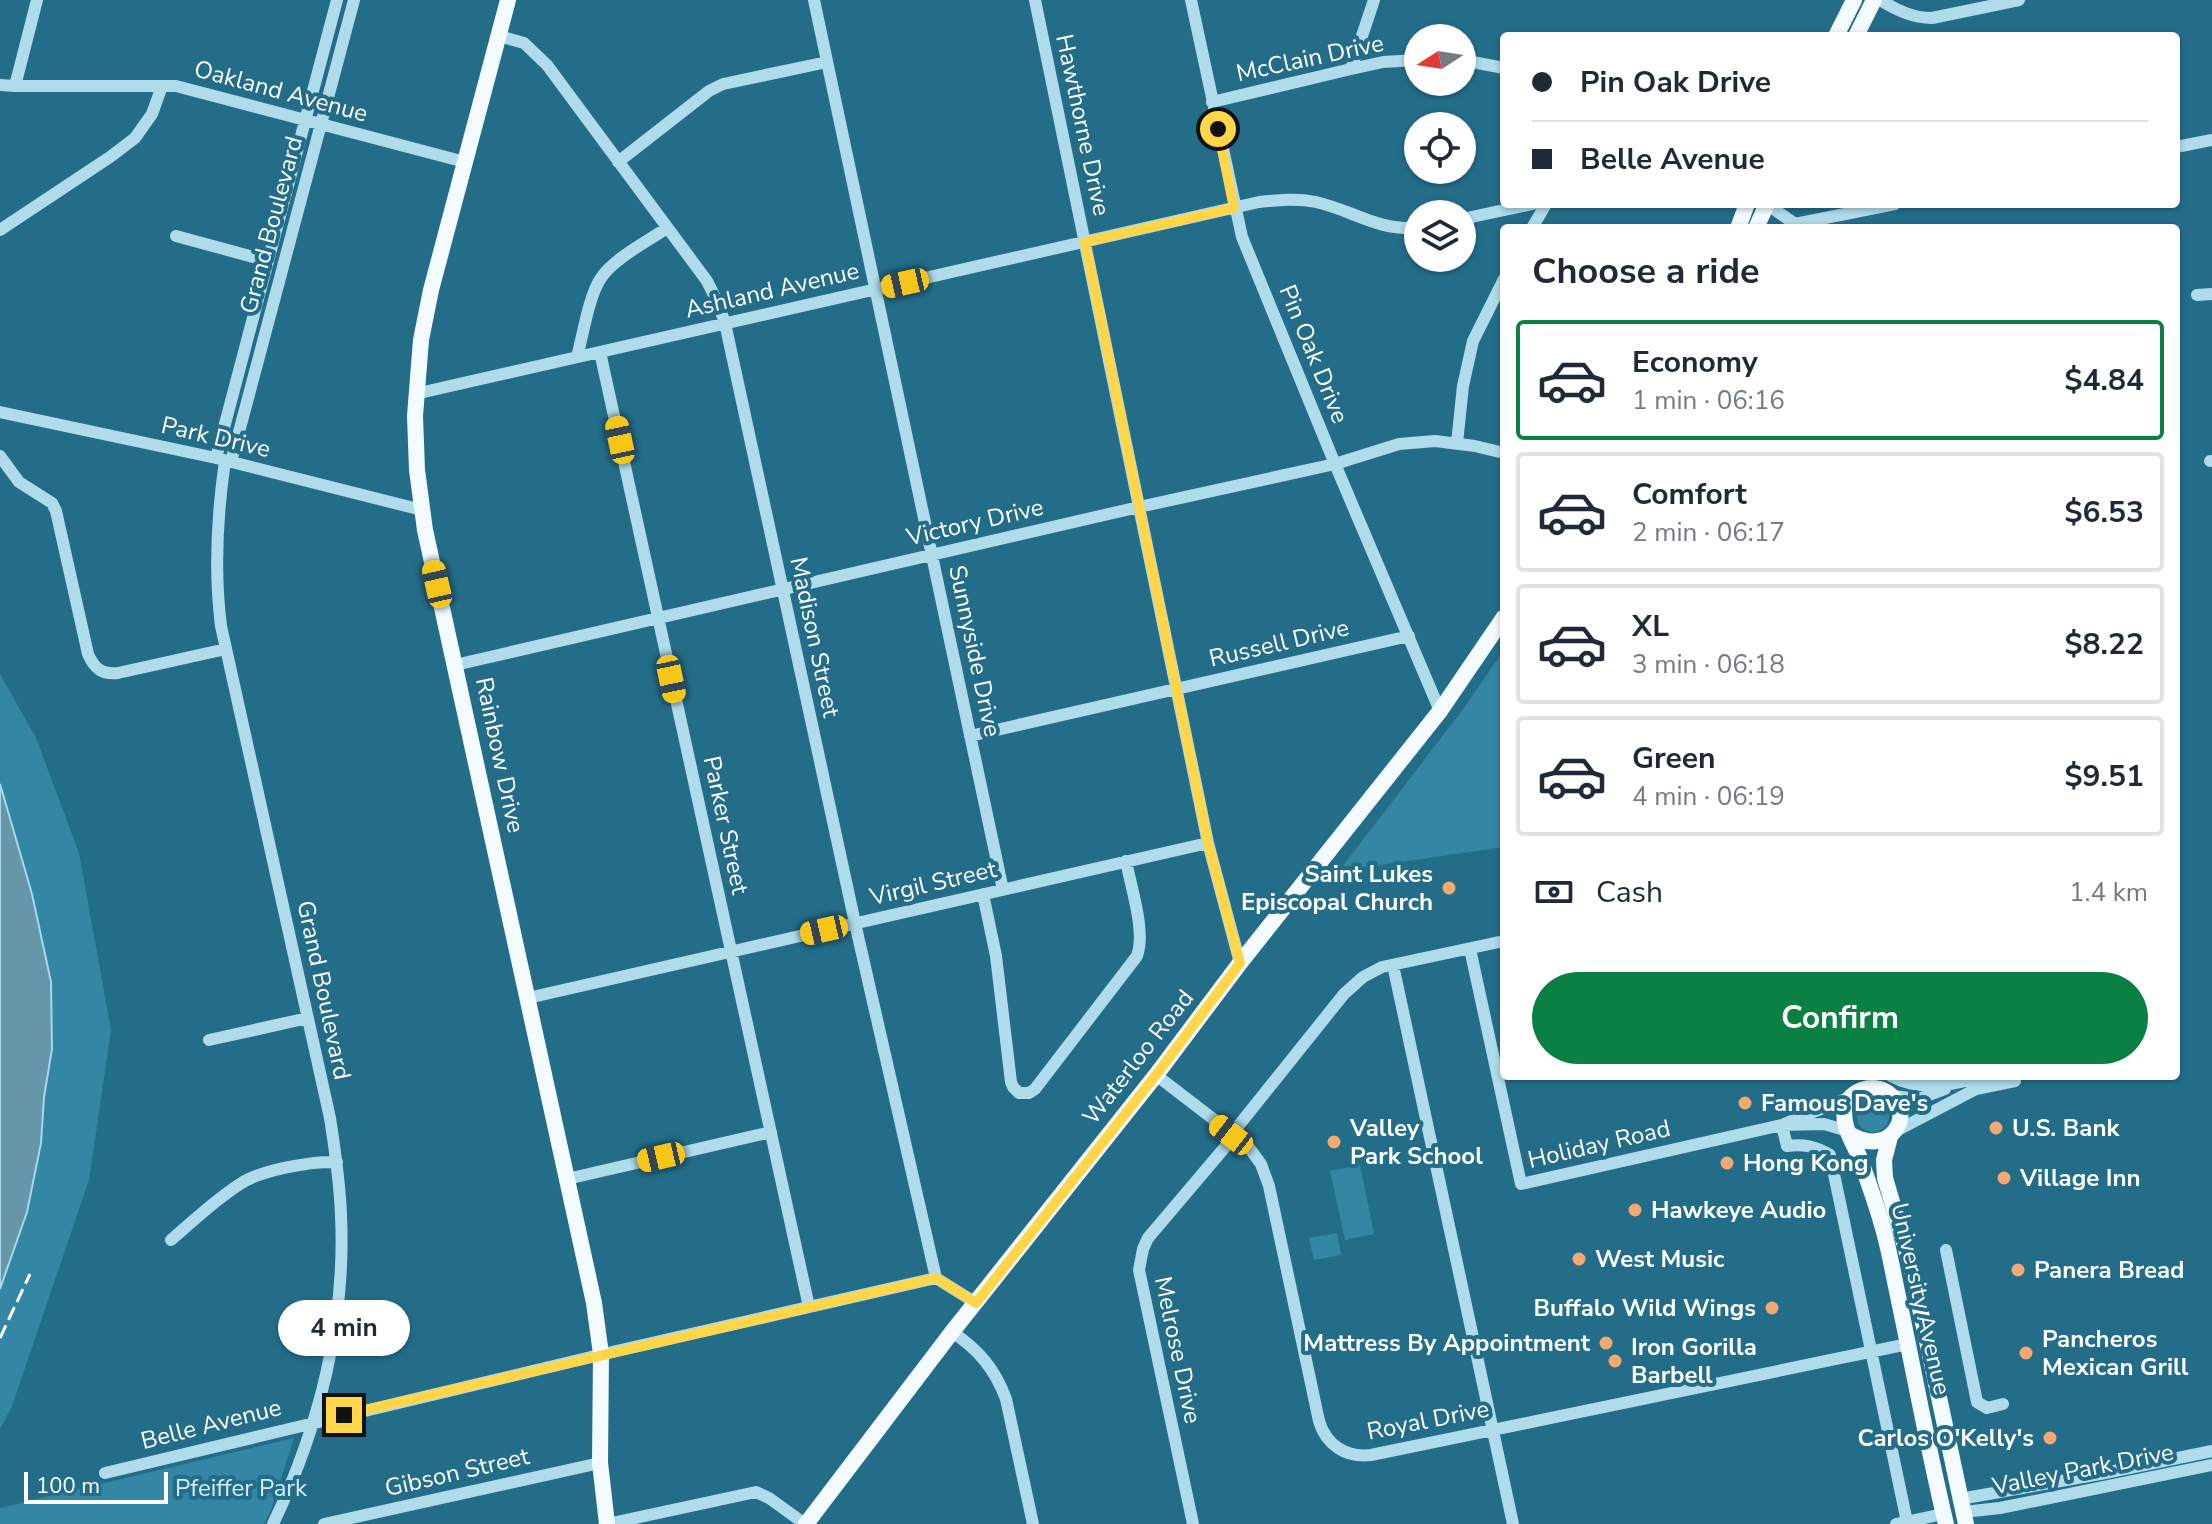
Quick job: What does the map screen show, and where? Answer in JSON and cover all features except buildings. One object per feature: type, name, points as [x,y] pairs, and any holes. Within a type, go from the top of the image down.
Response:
[{"type":"main road","name":"Rainbow Drive","points":[[508,0],[425,316],[415,394],[417,470],[422,510],[594,1303],[601,1354],[600,1463],[607,1524]]},
{"type":"main road","points":[[1838,32],[1854,0]]},
{"type":"main road","points":[[1858,32],[1877,0]]},
{"type":"main road","name":"Waterloo Road","points":[[805,1524],[1240,963],[1440,711],[1500,623]]},
{"type":"main road","points":[[1857,1080],[1844,1111],[1850,1133],[1869,1143],[1879,1142],[1893,1134],[1900,1114],[1886,1080]]},
{"type":"main road","points":[[1851,1096],[1872,1088],[1890,1095]]},
{"type":"main road","name":"University Avenue","points":[[1850,1133],[1882,1226],[1945,1519]]},
{"type":"main road","name":"University Avenue","points":[[1893,1134],[1884,1160],[1885,1178],[1911,1266],[1963,1512]]},
{"type":"main road","points":[[1908,1344],[1920,1352],[1930,1393],[1943,1421]]},
{"type":"main road","points":[[1926,1426],[1940,1447],[1950,1495],[1963,1512]]},
{"type":"street","points":[[15,86],[37,0]]},
{"type":"street","name":"Grand Boulevard","points":[[273,1524],[296,1475],[314,1422],[332,1344],[341,1275],[341,1214],[330,1118],[226,649],[216,573],[218,518],[224,460],[268,261],[337,0]]},
{"type":"street","name":"Grand Boulevard","points":[[224,460],[354,0]]},
{"type":"street","name":"Sunnyside Drive","points":[[814,0],[1003,890]]},
{"type":"street","name":"Hawthorne Drive","points":[[1035,0],[1208,843],[1240,963]]},
{"type":"street","name":"Pin Oak Drive","points":[[1191,0],[1242,237],[1440,711]]},
{"type":"street","points":[[1351,69],[1374,0]]},
{"type":"street","points":[[1877,0],[1920,18],[1932,18],[2019,0]]},
{"type":"street","name":"Madison Street","points":[[499,36],[524,43],[547,65],[713,290],[725,323],[855,923],[936,1278]]},
{"type":"street","name":"McClain Drive","points":[[1212,102],[1383,62],[1404,61]]},
{"type":"street","points":[[618,162],[709,91],[723,84],[827,62]]},
{"type":"street","points":[[1476,63],[1500,67]]},
{"type":"street","points":[[0,85],[162,86]]},
{"type":"street","name":"Oakland Avenue","points":[[0,230],[135,138],[152,114],[162,86],[176,86],[465,162]]},
{"type":"street","points":[[2180,146],[2212,140]]},
{"type":"street","name":"Ashland Avenue","points":[[415,394],[1259,202],[1300,200],[1337,208],[1375,224],[1404,228]]},
{"type":"street","points":[[1476,216],[1514,208]]},
{"type":"street","points":[[1773,208],[1795,224],[1875,208]]},
{"type":"street","points":[[577,357],[601,277],[611,266],[667,228]]},
{"type":"street","points":[[176,236],[268,261]]},
{"type":"street","points":[[1457,443],[1463,386],[1473,341],[1500,286]]},
{"type":"street","points":[[2197,295],[2212,294]]},
{"type":"street","name":"Parker Street","points":[[600,352],[809,1307]]},
{"type":"street","name":"Park Drive","points":[[0,412],[224,460],[422,510]]},
{"type":"street","name":"Victory Drive","points":[[455,665],[1335,464],[1399,444],[1435,441],[1500,452]]},
{"type":"street","points":[[0,456],[19,482],[52,503],[56,511],[88,654],[96,668],[110,674],[118,673],[226,649]]},
{"type":"street","name":"Russell Drive","points":[[970,736],[1409,636]]},
{"type":"street","name":"Virgil Street","points":[[528,998],[1208,843]]},
{"type":"street","points":[[983,894],[996,956],[1011,1082],[1019,1093],[1029,1093],[1137,956],[1140,934],[1126,861]]},
{"type":"street","name":"Melrose Drive","points":[[1193,1524],[1139,1270],[1143,1249],[1154,1229],[1226,1146],[1231,1135],[1344,994],[1363,977],[1382,967],[1500,942]]},
{"type":"street","name":"Holiday Road","points":[[1470,949],[1521,1184],[1782,1125],[1824,1124],[1850,1133]]},
{"type":"street","points":[[1393,965],[1513,1524]]},
{"type":"street","points":[[209,1040],[308,1018]]},
{"type":"street","name":"Royal Drive","points":[[1156,1075],[1247,1145],[1261,1164],[1266,1175],[1319,1421],[1330,1443],[1345,1453],[1362,1456],[1654,1399],[1908,1344]]},
{"type":"street","points":[[1901,1080],[1919,1087],[1971,1080]]},
{"type":"street","points":[[1893,1134],[1976,1089],[2015,1081]]},
{"type":"street","points":[[1890,1095],[1925,1098],[1959,1083]]},
{"type":"street","name":"Holiday Road","points":[[1782,1125],[1851,1096]]},
{"type":"street","points":[[1782,1125],[1787,1146],[1803,1144],[1830,1155],[1902,1523],[1945,1519]]},
{"type":"street","points":[[567,1179],[771,1132]]},
{"type":"street","points":[[171,1240],[242,1182],[306,1164],[337,1162]]},
{"type":"street","points":[[1946,1250],[1977,1402],[1987,1408],[2003,1404]]},
{"type":"street","points":[[936,1278],[976,1303]]},
{"type":"street","name":"Belle Avenue","points":[[105,1473],[601,1354],[936,1278]]},
{"type":"street","points":[[952,1332],[981,1355],[1001,1385],[1033,1524]]},
{"type":"street","name":"Valley Park Drive","points":[[1963,1512],[2100,1474],[2212,1451]]},
{"type":"street","name":"Gibson Street","points":[[324,1524],[600,1463]]},
{"type":"street","name":"Valley Park Drive","points":[[1963,1512],[2000,1508],[2212,1465]]},
{"type":"street","points":[[607,1524],[756,1492],[805,1524]]},
{"type":"street","points":[[2000,1508],[2004,1524]]},
{"type":"green space","points":[[1500,656],[1500,848],[1339,871],[1464,708]]},
{"type":"green space","points":[[0,674],[36,738],[79,853],[111,1030],[89,1180],[12,1406],[0,1429],[0,1273],[40,1143],[52,1049],[51,982],[32,894],[0,784]]},
{"type":"green space","points":[[1873,1100],[1884,1105],[1889,1116],[1884,1127],[1873,1132],[1862,1127],[1857,1116],[1862,1105]]},
{"type":"green space","points":[[1360,1165],[1374,1234],[1345,1240],[1330,1171]]},
{"type":"green space","points":[[1337,1233],[1341,1255],[1314,1260],[1309,1238]]},
{"type":"green space","name":"Pfeiffer Park","points":[[294,1438],[264,1524],[0,1524],[0,1508]]},
{"type":"shaded area","points":[[0,784],[32,894],[51,982],[52,1049],[41,1143],[27,1212],[0,1289]]},
{"type":"railway","points":[[0,1338],[30,1274]]},
{"type":"place","name":"Saint Lukes Episcopal Church","points":[[1449,888]]},
{"type":"place","name":"Famous Dave's","points":[[1745,1103]]},
{"type":"place","name":"U.S. Bank","points":[[1996,1128]]},
{"type":"place","name":"Valley Park School","points":[[1334,1142]]},
{"type":"place","name":"Hong Kong","points":[[1727,1163]]},
{"type":"place","name":"Village Inn","points":[[2004,1178]]},
{"type":"place","name":"Hawkeye Audio","points":[[1635,1210]]},
{"type":"place","name":"West Music","points":[[1579,1259]]},
{"type":"place","name":"Panera Bread","points":[[2018,1270]]},
{"type":"place","name":"Buffalo Wild Wings","points":[[1772,1308]]},
{"type":"place","name":"Mattress By Appointment","points":[[1606,1343]]},
{"type":"place","name":"Pancheros Mexican Grill","points":[[2026,1353]]},
{"type":"place","name":"Iron Gorilla Barbell","points":[[1615,1361]]},
{"type":"place","name":"Carlos O'Kelly's","points":[[2050,1438]]},
{"type":"route","points":[[344,1415],[936,1278],[976,1303],[1240,963],[1208,843],[1085,242],[1234,208],[1218,129]]}]
